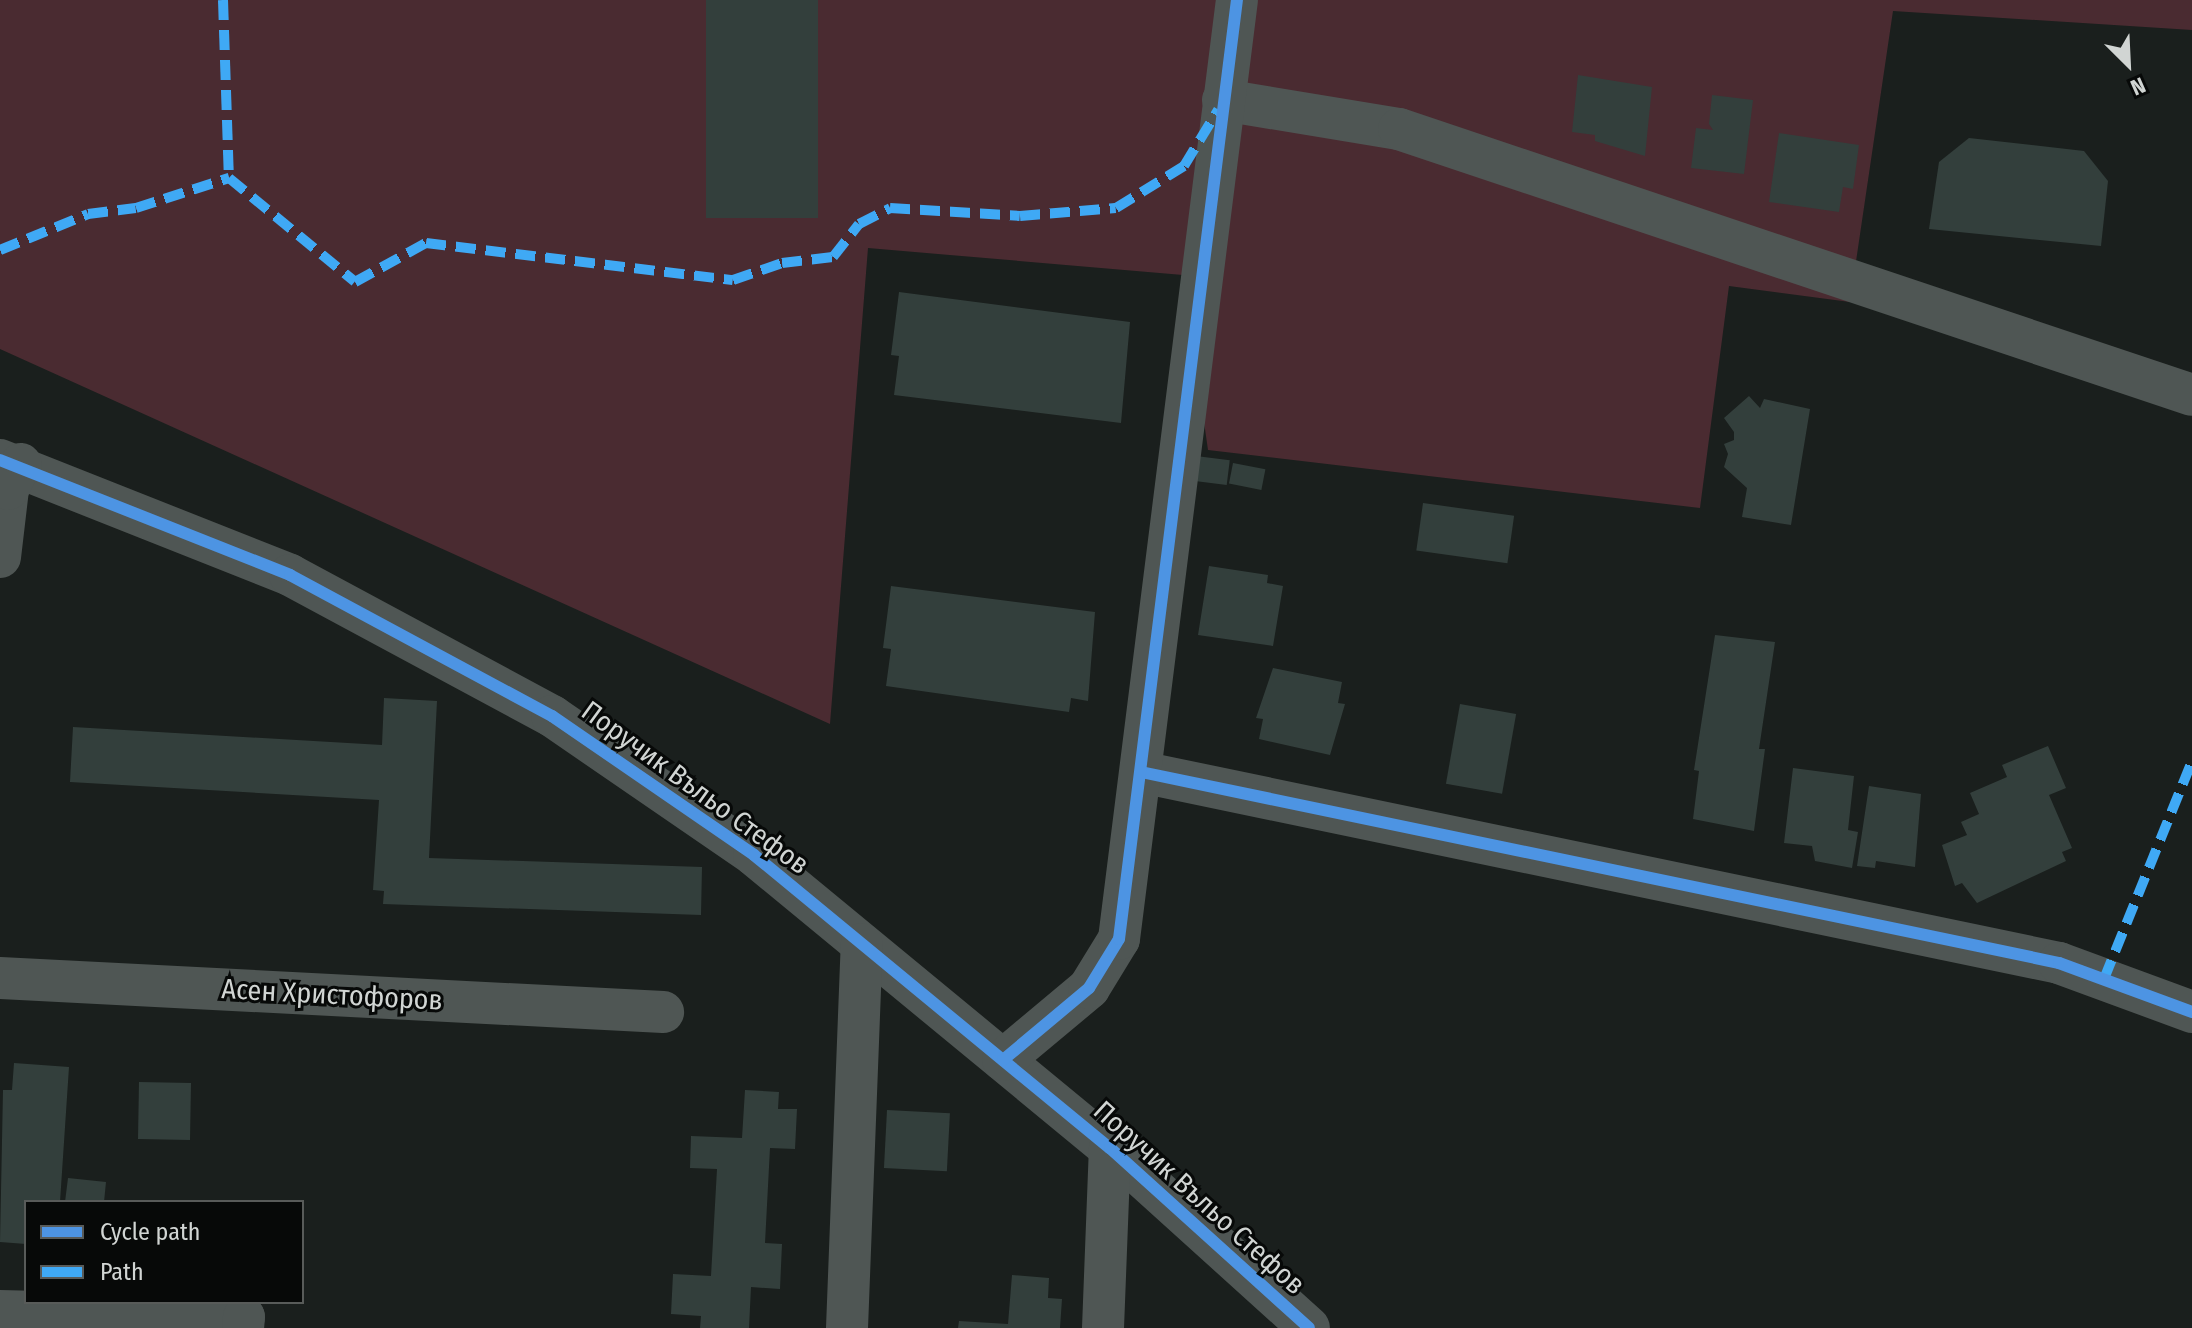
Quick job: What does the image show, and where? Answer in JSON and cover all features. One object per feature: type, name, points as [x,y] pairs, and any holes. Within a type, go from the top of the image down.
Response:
[{"type":"street","points":[[1003,1060],[1089,988],[1119,939],[1237,0]]},
{"type":"street","points":[[1223,100],[1399,129],[2192,395]]},
{"type":"street","points":[[0,557],[11,462]]},
{"type":"street","name":"Поручик Въльо Стефов","points":[[11,462],[290,575],[552,716],[754,855],[1110,1148],[1309,1328]]},
{"type":"street","points":[[1141,772],[2059,963],[2192,1012]]},
{"type":"street","points":[[847,1328],[862,944]]},
{"type":"street","name":"Асен Христофоров","points":[[0,978],[663,1012]]},
{"type":"street","points":[[1103,1328],[1110,1148]]},
{"type":"street","points":[[0,1311],[243,1322]]},
{"type":"shaded area","points":[[0,0],[2192,0],[2192,30],[1893,11],[1850,302],[1729,286],[1700,508],[1208,450],[1183,275],[868,248],[830,724],[0,349]]},
{"type":"building","points":[[706,0],[818,0],[818,218],[706,218]]},
{"type":"building","points":[[1578,75],[1652,87],[1645,156],[1595,141],[1595,135],[1572,132]]},
{"type":"building","points":[[1712,95],[1753,100],[1744,174],[1691,168],[1696,128],[1713,130],[1709,124]]},
{"type":"building","points":[[1779,133],[1859,145],[1853,189],[1843,187],[1839,212],[1769,202]]},
{"type":"building","points":[[1969,138],[2084,151],[2108,181],[2101,246],[1929,229],[1939,162]]},
{"type":"building","points":[[899,292],[1130,322],[1121,423],[894,395],[899,356],[891,355]]},
{"type":"building","points":[[1749,396],[1760,408],[1764,399],[1810,409],[1791,525],[1742,517],[1747,488],[1724,467],[1728,454],[1724,444],[1734,440],[1734,432],[1724,418]]},
{"type":"building","points":[[1196,456],[1230,460],[1227,485],[1193,481]]},
{"type":"building","points":[[1233,463],[1265,469],[1261,490],[1229,484]]},
{"type":"building","points":[[1423,503],[1514,516],[1507,563],[1416,551]]},
{"type":"building","points":[[1209,566],[1268,575],[1267,583],[1283,586],[1273,646],[1198,635]]},
{"type":"building","points":[[891,586],[1095,612],[1088,701],[1071,698],[1069,712],[886,686],[891,649],[883,648]]},
{"type":"building","points":[[1715,635],[1775,642],[1759,749],[1765,749],[1754,831],[1693,819],[1699,771],[1694,770]]},
{"type":"building","points":[[1273,668],[1342,682],[1338,703],[1345,704],[1330,755],[1259,739],[1263,719],[1256,718]]},
{"type":"building","points":[[384,698],[437,701],[429,858],[702,867],[701,915],[383,904],[384,891],[373,890],[379,800],[70,782],[73,727],[382,745]]},
{"type":"building","points":[[1460,704],[1516,714],[1502,794],[1446,784]]},
{"type":"building","points":[[2048,746],[2066,788],[2049,795],[2072,848],[2062,852],[2066,861],[1977,903],[1962,883],[1955,886],[1942,845],[1967,835],[1961,822],[1979,814],[1970,793],[2007,777],[2002,765]]},
{"type":"building","points":[[1793,768],[1854,776],[1848,830],[1858,832],[1852,868],[1815,861],[1812,846],[1784,843]]},
{"type":"building","points":[[1869,786],[1921,794],[1915,867],[1876,861],[1875,868],[1857,866]]},
{"type":"building","points":[[14,1063],[69,1067],[60,1200],[24,1200],[24,1244],[0,1242],[3,1090],[12,1090]]},
{"type":"building","points":[[139,1082],[191,1083],[190,1140],[138,1139]]},
{"type":"building","points":[[745,1090],[779,1092],[778,1109],[797,1109],[795,1149],[770,1148],[765,1243],[782,1244],[780,1289],[751,1287],[749,1328],[700,1328],[701,1316],[671,1314],[673,1274],[711,1276],[717,1169],[690,1168],[691,1136],[742,1138]]},
{"type":"building","points":[[887,1110],[950,1113],[947,1171],[884,1168]]},
{"type":"building","points":[[68,1178],[106,1182],[104,1200],[65,1200]]},
{"type":"building","points":[[1012,1275],[1049,1278],[1048,1298],[1062,1299],[1060,1328],[958,1328],[959,1321],[1008,1324]]},
{"type":"marked path","points":[[223,0],[229,178],[355,282],[426,243],[733,280],[782,263],[833,257],[859,224],[890,208],[1020,216],[1116,208],[1184,166],[1218,110]]},
{"type":"marked path","points":[[0,250],[88,214],[136,208],[229,178]]},
{"type":"marked path","points":[[2104,979],[2192,761]]},
{"type":"cycle path","points":[[1003,1060],[1089,988],[1119,939],[1237,0]]},
{"type":"cycle path","points":[[0,460],[290,575],[552,716],[754,855],[1110,1148],[1309,1328]]},
{"type":"cycle path","points":[[1141,772],[2059,963],[2192,1012]]}]
